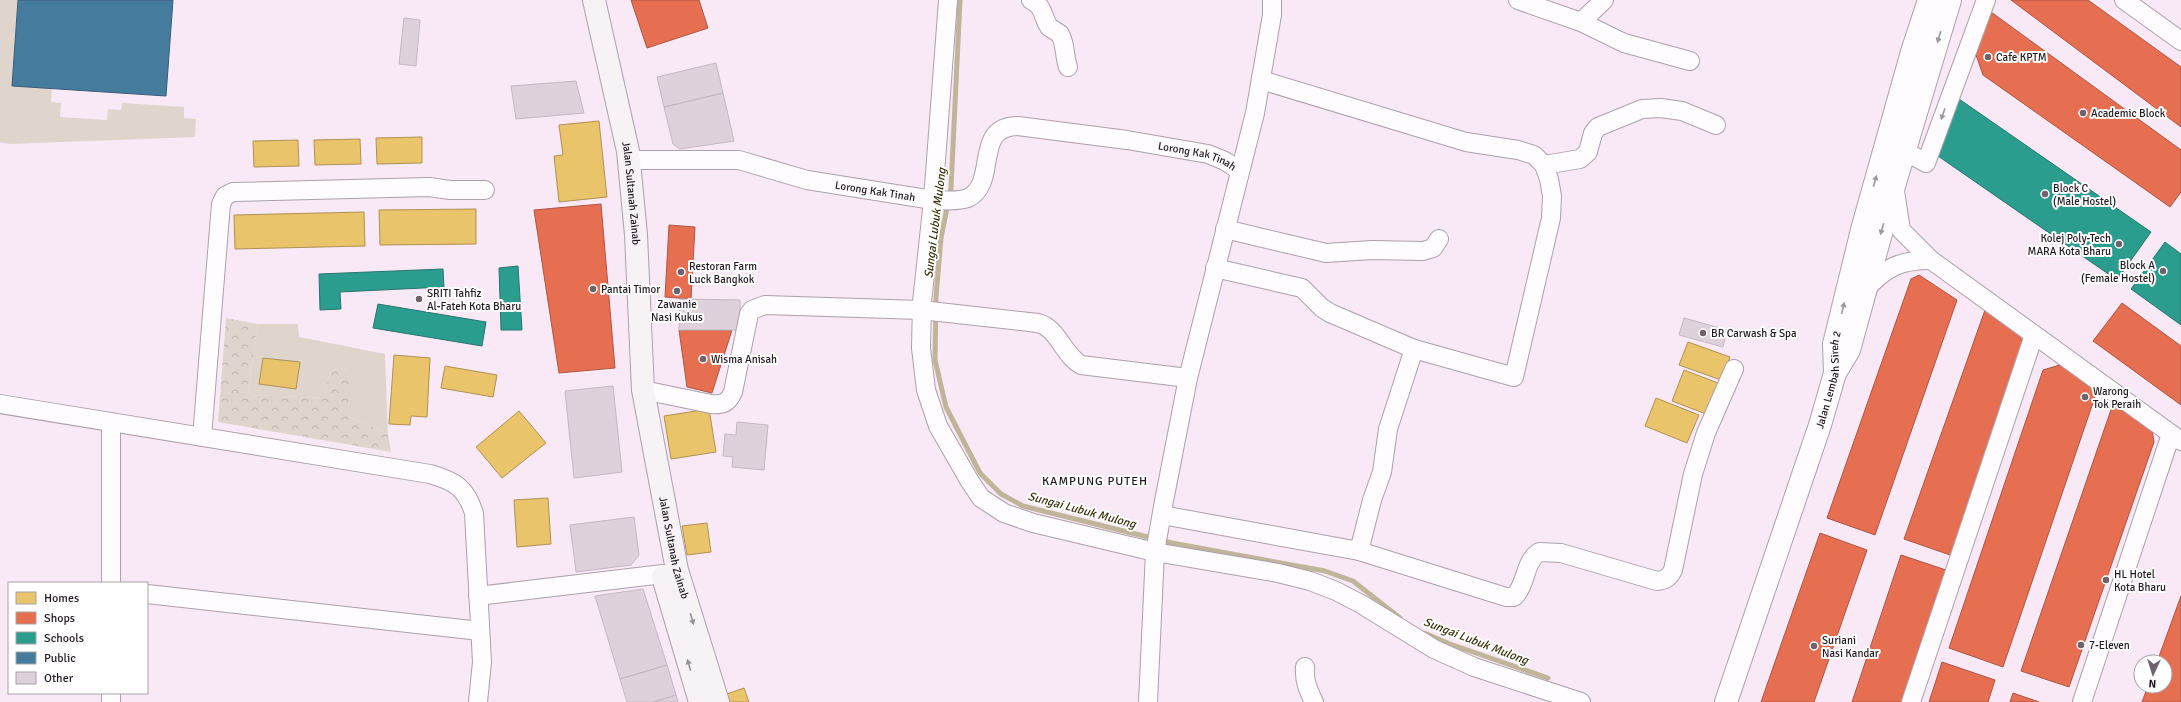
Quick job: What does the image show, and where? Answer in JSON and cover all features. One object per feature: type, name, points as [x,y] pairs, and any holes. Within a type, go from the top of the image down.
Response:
[{"type":"main road","name":"Jalan Sultanah Zainab","points":[[594,0],[629,160],[636,235],[643,390],[642,446],[650,509],[663,574],[700,702]]},
{"type":"main road","name":"Jalan Sultanah Zainab","points":[[643,390],[677,570],[718,702]]},
{"type":"street","points":[[948,0],[934,200],[921,310],[921,348],[926,390],[938,426],[981,498],[1004,513],[1033,522],[1310,581],[1336,591],[1361,604],[1434,650],[1474,667],[1582,702]]},
{"type":"street","points":[[1031,0],[1042,10],[1049,27],[1060,34],[1066,50],[1066,61],[1068,68]]},
{"type":"street","points":[[1148,702],[1156,549],[1162,515],[1188,378],[1255,113],[1272,15],[1272,0]]},
{"type":"street","points":[[1582,22],[1604,0]]},
{"type":"street","name":"Jalan Lembah Sireh 2","points":[[1726,702],[1818,432],[1835,374],[1834,344],[1863,226],[1912,52],[1929,0]]},
{"type":"street","points":[[1835,374],[1850,350],[1894,186],[1950,0]]},
{"type":"street","points":[[1977,22],[1978,0]]},
{"type":"street","points":[[1905,151],[1926,163],[1986,0]]},
{"type":"street","points":[[2124,0],[2181,41]]},
{"type":"street","points":[[1526,1],[1582,22],[1624,43],[1690,61]]},
{"type":"street","points":[[1215,268],[1302,288],[1322,308],[1330,313],[1414,349],[1514,377],[1551,218],[1552,196],[1549,179],[1544,165],[1534,155],[1518,150],[1466,142],[1261,80]]},
{"type":"street","points":[[1544,165],[1580,159],[1588,152],[1593,133],[1598,127],[1642,109],[1661,108],[1682,111],[1716,125]]},
{"type":"street","name":"Lorong Kak Tinah","points":[[629,160],[739,160],[807,180],[934,200],[954,200],[968,198],[977,190],[983,177],[989,148],[994,137],[1000,130],[1008,126],[1127,140],[1208,154],[1225,161],[1240,171]]},
{"type":"street","points":[[1894,186],[1901,230],[1931,260],[2176,438],[2082,702]]},
{"type":"street","points":[[202,437],[221,212],[225,196],[233,192],[429,187],[450,190],[485,190]]},
{"type":"street","points":[[1225,229],[1323,252],[1372,250],[1422,251],[1433,248],[1439,239]]},
{"type":"street","points":[[1865,290],[1888,268],[1913,260],[1931,260]]},
{"type":"street","points":[[643,390],[711,404],[722,405],[729,400],[733,392],[749,314],[759,306],[921,310],[1042,324],[1050,330],[1074,360],[1081,365],[1188,378]]},
{"type":"street","points":[[1911,702],[2034,335]]},
{"type":"street","points":[[1359,552],[1372,500],[1382,472],[1388,429],[1414,349]]},
{"type":"street","points":[[1162,515],[1359,552],[1506,597],[1514,597],[1520,591],[1532,557],[1539,552],[1561,553],[1656,581],[1664,580],[1669,577],[1673,570],[1693,474],[1704,440],[1734,369]]},
{"type":"street","points":[[0,404],[430,474],[445,478],[458,486],[469,498],[474,513],[482,668],[478,702]]},
{"type":"street","points":[[111,422],[111,582]]},
{"type":"street","points":[[478,596],[663,574]]},
{"type":"street","points":[[148,594],[480,631]]},
{"type":"street","points":[[1305,667],[1304,677],[1306,686],[1314,702]]},
{"type":"green space","points":[[0,0],[18,0],[52,88],[51,102],[61,103],[60,117],[107,120],[108,109],[121,110],[122,103],[184,107],[184,118],[196,119],[195,137],[9,144],[0,142]]},
{"type":"green space","points":[[226,318],[257,324],[248,395],[324,398],[330,371],[350,369],[348,416],[388,434],[391,452],[218,422]]},
{"type":"green space","points":[[257,324],[298,324],[299,337],[385,354],[388,434],[348,416],[349,369],[330,371],[324,398],[248,395]]},
{"type":"building: Homes","points":[[599,121],[607,197],[559,202],[554,156],[563,155],[559,125]]},
{"type":"building: Homes","points":[[422,137],[422,163],[377,164],[376,138]]},
{"type":"building: Homes","points":[[360,139],[361,164],[315,165],[314,140]]},
{"type":"building: Homes","points":[[298,140],[299,166],[254,167],[253,141]]},
{"type":"building: Homes","points":[[476,209],[476,244],[380,245],[379,210]]},
{"type":"building: Homes","points":[[364,212],[365,246],[235,249],[234,215]]},
{"type":"building: Homes","points":[[1688,342],[1730,357],[1721,380],[1679,365]]},
{"type":"building: Homes","points":[[394,355],[430,358],[427,417],[411,416],[410,425],[389,424]]},
{"type":"building: Homes","points":[[263,358],[300,362],[296,389],[259,384]]},
{"type":"building: Homes","points":[[445,366],[497,375],[493,397],[441,388]]},
{"type":"building: Homes","points":[[1684,370],[1718,383],[1706,414],[1672,401]]},
{"type":"building: Homes","points":[[1656,398],[1699,415],[1687,443],[1645,426]]},
{"type":"building: Homes","points":[[709,409],[716,452],[671,459],[664,416]]},
{"type":"building: Homes","points":[[519,411],[546,443],[502,478],[476,447]]},
{"type":"building: Homes","points":[[548,498],[551,544],[517,547],[514,500]]},
{"type":"building: Homes","points":[[707,523],[711,552],[687,555],[682,526]]},
{"type":"building: Homes","points":[[744,688],[749,702],[723,702],[721,696]]},
{"type":"building: Shops","points":[[631,0],[699,0],[708,28],[647,48]]},
{"type":"building: Shops","points":[[2011,0],[2088,0],[2181,67],[2181,127]]},
{"type":"building: Shops","name":"Academic Block","points":[[1991,12],[2181,150],[2181,192],[2170,207],[1983,75],[1975,52]]},
{"type":"building: Shops","points":[[601,204],[615,368],[559,373],[534,210]]},
{"type":"building: Shops","points":[[669,225],[695,227],[691,299],[665,297]]},
{"type":"building: Shops","points":[[1919,275],[1957,300],[1875,535],[1827,518],[1911,279]]},
{"type":"building: Shops","points":[[2122,303],[2181,346],[2181,405],[2093,341]]},
{"type":"building: Shops","points":[[1985,310],[2020,335],[2025,353],[1953,556],[1904,539]]},
{"type":"building: Shops","name":"Wisma Anisah","points":[[679,330],[732,330],[712,393],[687,387]]},
{"type":"building: Shops","points":[[2063,364],[2098,388],[2003,667],[1949,648],[2043,370]]},
{"type":"building: Shops","points":[[2114,401],[2151,424],[2154,442],[2069,687],[2021,671]]},
{"type":"building: Shops","points":[[1820,533],[1867,550],[1814,702],[1761,702]]},
{"type":"building: Shops","points":[[1901,555],[1949,571],[1905,702],[1852,702]]},
{"type":"building: Shops","points":[[2181,596],[2181,702],[2142,702],[2145,694],[2173,694],[2173,654],[2160,654]]},
{"type":"building: Shops","points":[[1942,662],[1995,680],[1988,702],[1929,702]]},
{"type":"building: Shops","points":[[2013,693],[2039,702],[2010,702]]},
{"type":"building: Schools","name":"Block C (Male Hostel)","points":[[1959,99],[2151,232],[2117,280],[1938,156]]},
{"type":"building: Schools","name":"Block A (Female Hostel)","points":[[2165,242],[2181,254],[2181,325],[2131,289]]},
{"type":"building: Schools","points":[[518,266],[522,330],[501,330],[499,268]]},
{"type":"building: Schools","points":[[443,269],[444,287],[340,292],[341,309],[320,310],[319,274]]},
{"type":"building: Schools","points":[[378,304],[486,322],[482,346],[373,328]]},
{"type":"building: Public","points":[[18,0],[173,0],[166,96],[12,86]]},
{"type":"building: Other","points":[[404,18],[420,20],[416,66],[399,64]]},
{"type":"building: Other","points":[[716,63],[723,93],[664,107],[657,77]]},
{"type":"building: Other","points":[[576,81],[584,113],[516,119],[511,86]]},
{"type":"building: Other","points":[[723,93],[734,141],[680,149],[673,144],[664,107]]},
{"type":"building: Other","points":[[680,299],[740,300],[740,330],[679,330]]},
{"type":"building: Other","name":"BR Carwash & Spa","points":[[1684,318],[1727,330],[1723,347],[1679,335]]},
{"type":"building: Other","points":[[613,386],[622,472],[574,478],[565,391]]},
{"type":"building: Other","points":[[737,422],[768,425],[764,470],[732,467],[733,457],[723,456],[725,434],[736,435]]},
{"type":"building: Other","points":[[634,517],[639,555],[631,565],[576,572],[570,525]]},
{"type":"building: Other","points":[[643,589],[667,665],[620,679],[595,596]]},
{"type":"building: Other","points":[[667,665],[676,695],[653,702],[627,702],[620,679]]},
{"type":"building: Other","points":[[676,695],[678,702],[653,702]]},
{"type":"waterway","name":"Sungai Lubuk Mulong","points":[[960,0],[951,188],[941,238],[936,297],[935,360],[946,407],[980,473],[1001,494],[1023,506],[1172,543],[1325,571],[1353,581],[1400,618]]},
{"type":"waterway","name":"Sungai Lubuk Mulong","points":[[1424,633],[1450,644],[1548,678]]},
{"type":"place","name":"Cafe KPTM","points":[[1988,57]]},
{"type":"place","name":"Academic Block","points":[[2083,113]]},
{"type":"place","name":"Block C (Male Hostel)","points":[[2045,194]]},
{"type":"place","name":"Kolej Poly-Tech MARA Kota Bharu","points":[[2119,244]]},
{"type":"place","name":"Block A (Female Hostel)","points":[[2163,271]]},
{"type":"place","name":"Restoran Farm Luck Bangkok","points":[[681,272]]},
{"type":"place","name":"Pantai Timor","points":[[593,289]]},
{"type":"place","name":"Zawanie Nasi Kukus","points":[[677,291]]},
{"type":"place","name":"SRITI Tahfiz Al-Fateh Kota Bharu","points":[[419,299]]},
{"type":"place","name":"BR Carwash & Spa","points":[[1703,333]]},
{"type":"place","name":"Wisma Anisah","points":[[703,359]]},
{"type":"place","name":"Warong Tok Peraih","points":[[2085,397]]},
{"type":"place","name":"HL Hotel Kota Bharu","points":[[2106,580]]},
{"type":"place","name":"7-Eleven","points":[[2081,645]]},
{"type":"place","name":"Suriani Nasi Kandar","points":[[1814,646]]},
{"type":"district","name":"KAMPUNG PUTEH","points":[[1095,481]]}]
